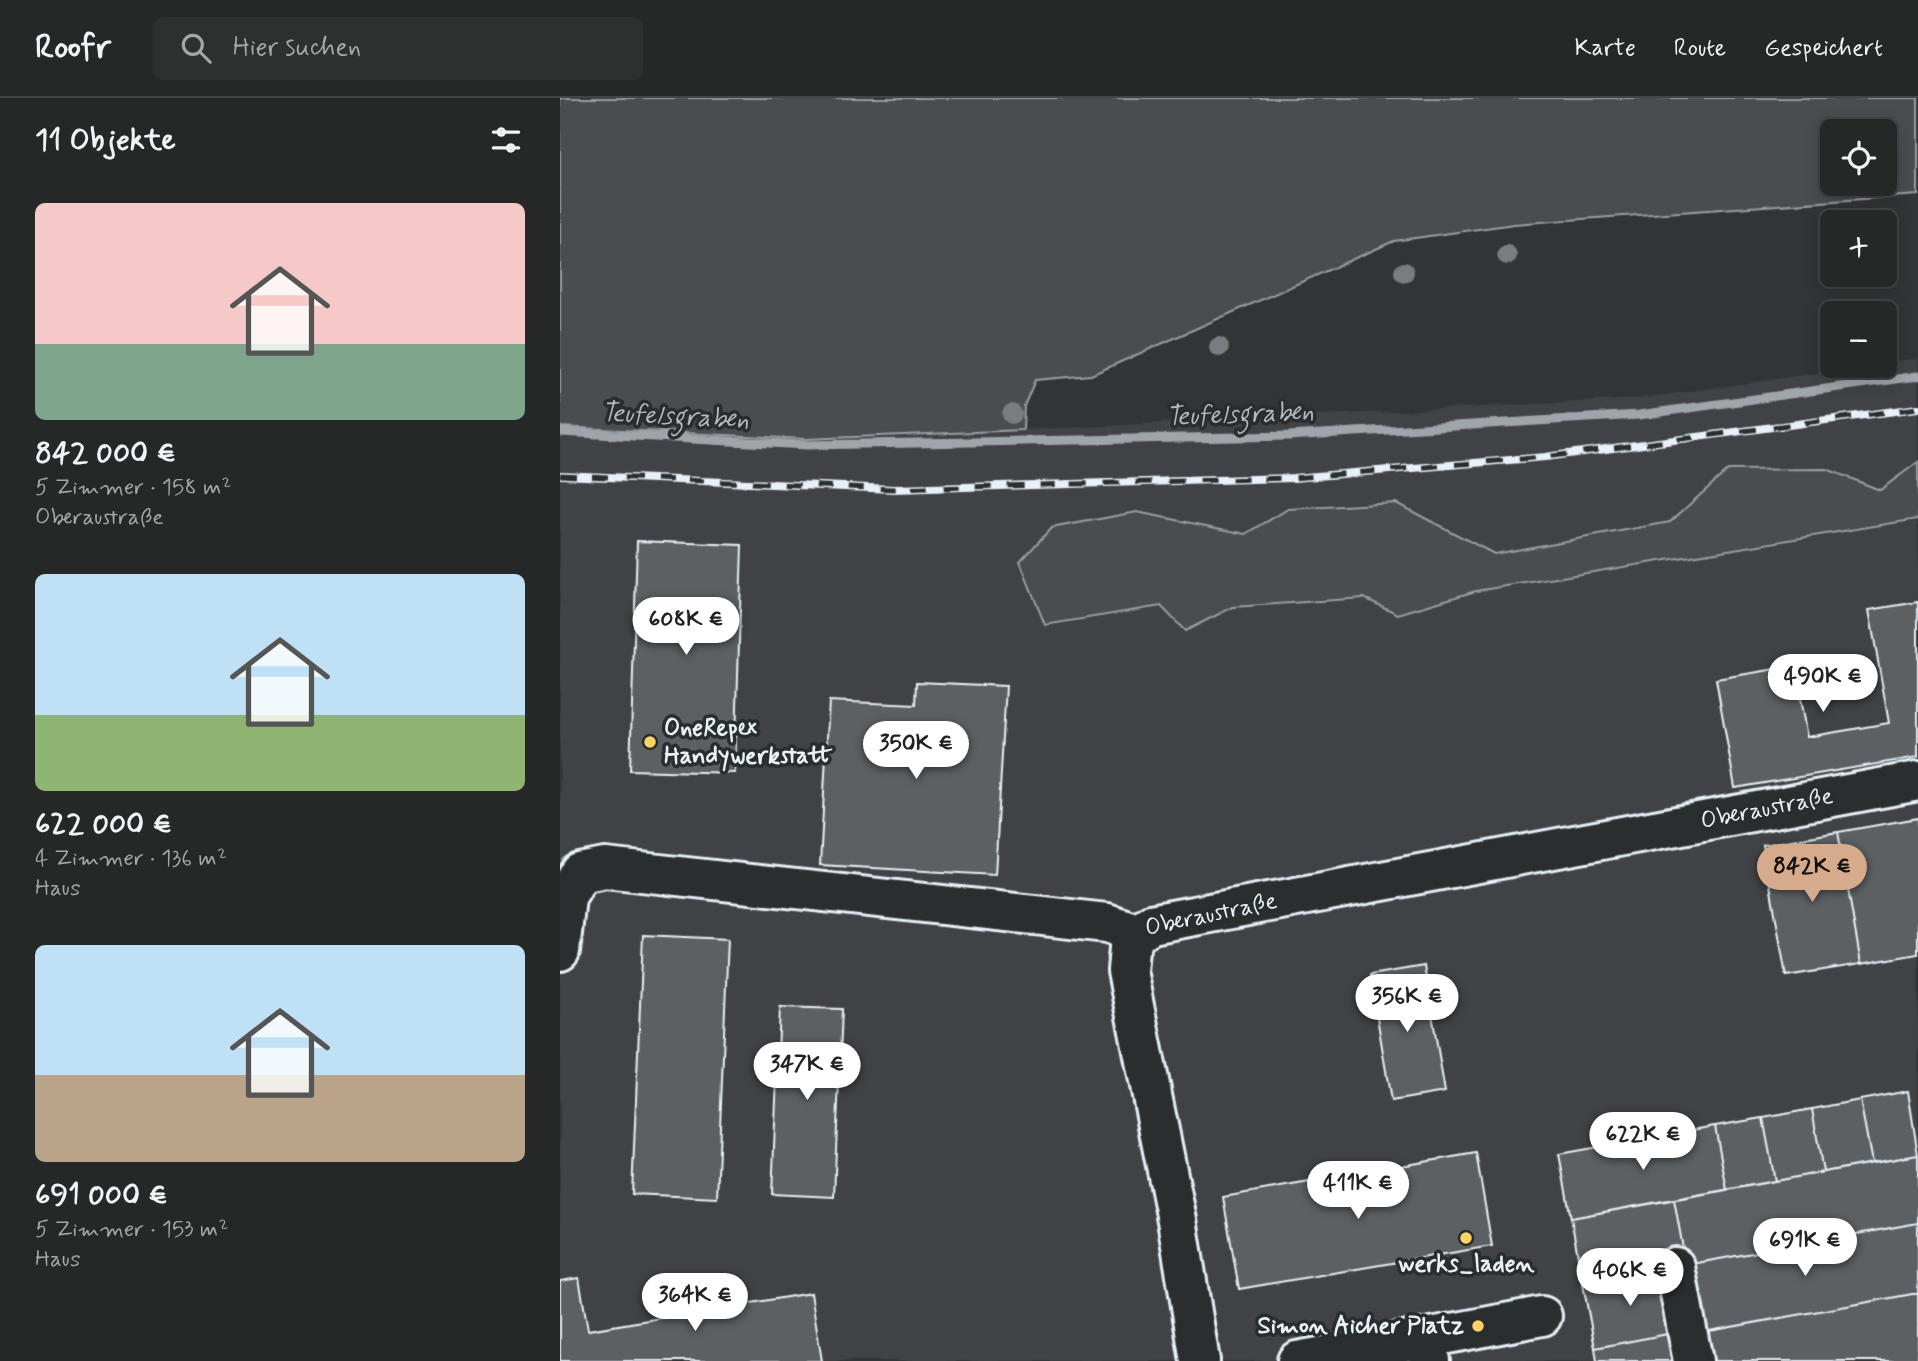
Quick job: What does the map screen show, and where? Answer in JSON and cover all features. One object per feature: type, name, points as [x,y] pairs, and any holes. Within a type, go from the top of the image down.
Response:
[{"type":"street","name":"Oberaustraße","points":[[560,951],[570,866],[1107,923],[1137,933],[1151,925],[1918,781]]},
{"type":"street","points":[[1137,933],[1129,948],[1127,971],[1177,1220],[1200,1361]]},
{"type":"street","points":[[1675,1267],[1693,1361]]},
{"type":"street","points":[[1297,1361],[1428,1349],[1542,1316]]},
{"type":"shaded area","points":[[560,98],[1918,98],[1918,195],[1514,224],[1394,241],[1091,375],[1035,380],[1024,406],[1023,430],[806,439],[560,427]]},
{"type":"shaded area","points":[[1918,358],[1918,1361],[560,1361],[560,427],[806,439],[1023,430],[1636,399],[1820,373],[1820,378],[1897,378],[1897,361]]},
{"type":"shaded area","points":[[1918,462],[1918,519],[1476,591],[1398,614],[1364,598],[1233,607],[1185,631],[1161,606],[1045,625],[1020,562],[1051,528],[1137,512],[1246,534],[1288,509],[1396,503],[1494,554],[1670,522],[1728,470],[1827,469],[1880,490]]},
{"type":"building","points":[[637,541],[742,545],[735,773],[630,770]]},
{"type":"building","points":[[1918,602],[1918,757],[1735,788],[1716,679],[1794,666],[1807,737],[1889,723],[1869,610]]},
{"type":"building","points":[[917,682],[1006,686],[995,875],[820,865],[829,701],[916,705]]},
{"type":"building","points":[[1918,818],[1918,954],[1861,964],[1838,832]]},
{"type":"building","points":[[1838,832],[1861,964],[1786,976],[1763,845]]},
{"type":"building","points":[[643,935],[728,939],[717,1198],[632,1194]]},
{"type":"building","points":[[1424,966],[1445,1092],[1391,1101],[1370,975]]},
{"type":"building","points":[[780,1007],[842,1009],[834,1197],[772,1194]]},
{"type":"building","points":[[1908,1091],[1918,1155],[1872,1163],[1860,1100]]},
{"type":"building","points":[[1860,1100],[1872,1163],[1823,1172],[1812,1109]]},
{"type":"building","points":[[1812,1109],[1823,1172],[1775,1181],[1763,1118]]},
{"type":"building","points":[[1763,1118],[1775,1181],[1727,1190],[1715,1126]]},
{"type":"building","points":[[1715,1126],[1727,1190],[1571,1218],[1559,1154]]},
{"type":"building","points":[[1476,1153],[1492,1246],[1239,1289],[1223,1197]]},
{"type":"building","points":[[1918,1155],[1918,1223],[1686,1265],[1674,1199]]},
{"type":"building","points":[[1674,1199],[1686,1265],[1583,1284],[1571,1218]]},
{"type":"building","points":[[1918,1223],[1918,1293],[1698,1333],[1686,1265]]},
{"type":"building","points":[[1666,1268],[1678,1332],[1595,1348],[1583,1284]]},
{"type":"building","points":[[579,1278],[588,1330],[811,1293],[822,1361],[560,1361],[560,1281]]},
{"type":"building","points":[[1918,1293],[1918,1361],[1703,1361],[1698,1333]]},
{"type":"building","points":[[1678,1332],[1683,1361],[1597,1361],[1595,1348]]},
{"type":"waterway","name":"Teufelsgraben","points":[[560,432],[807,445],[1288,436],[1639,415],[1918,376]]},
{"type":"railway","points":[[560,475],[894,489],[1293,478],[1545,457],[1918,408]]},
{"type":"place","name":"OneRepex Handywerkstatt","points":[[650,742]]},
{"type":"place","name":"werks_laden","points":[[1466,1238]]},
{"type":"place","name":"Simon Aicher Platz","points":[[1478,1326]]}]
